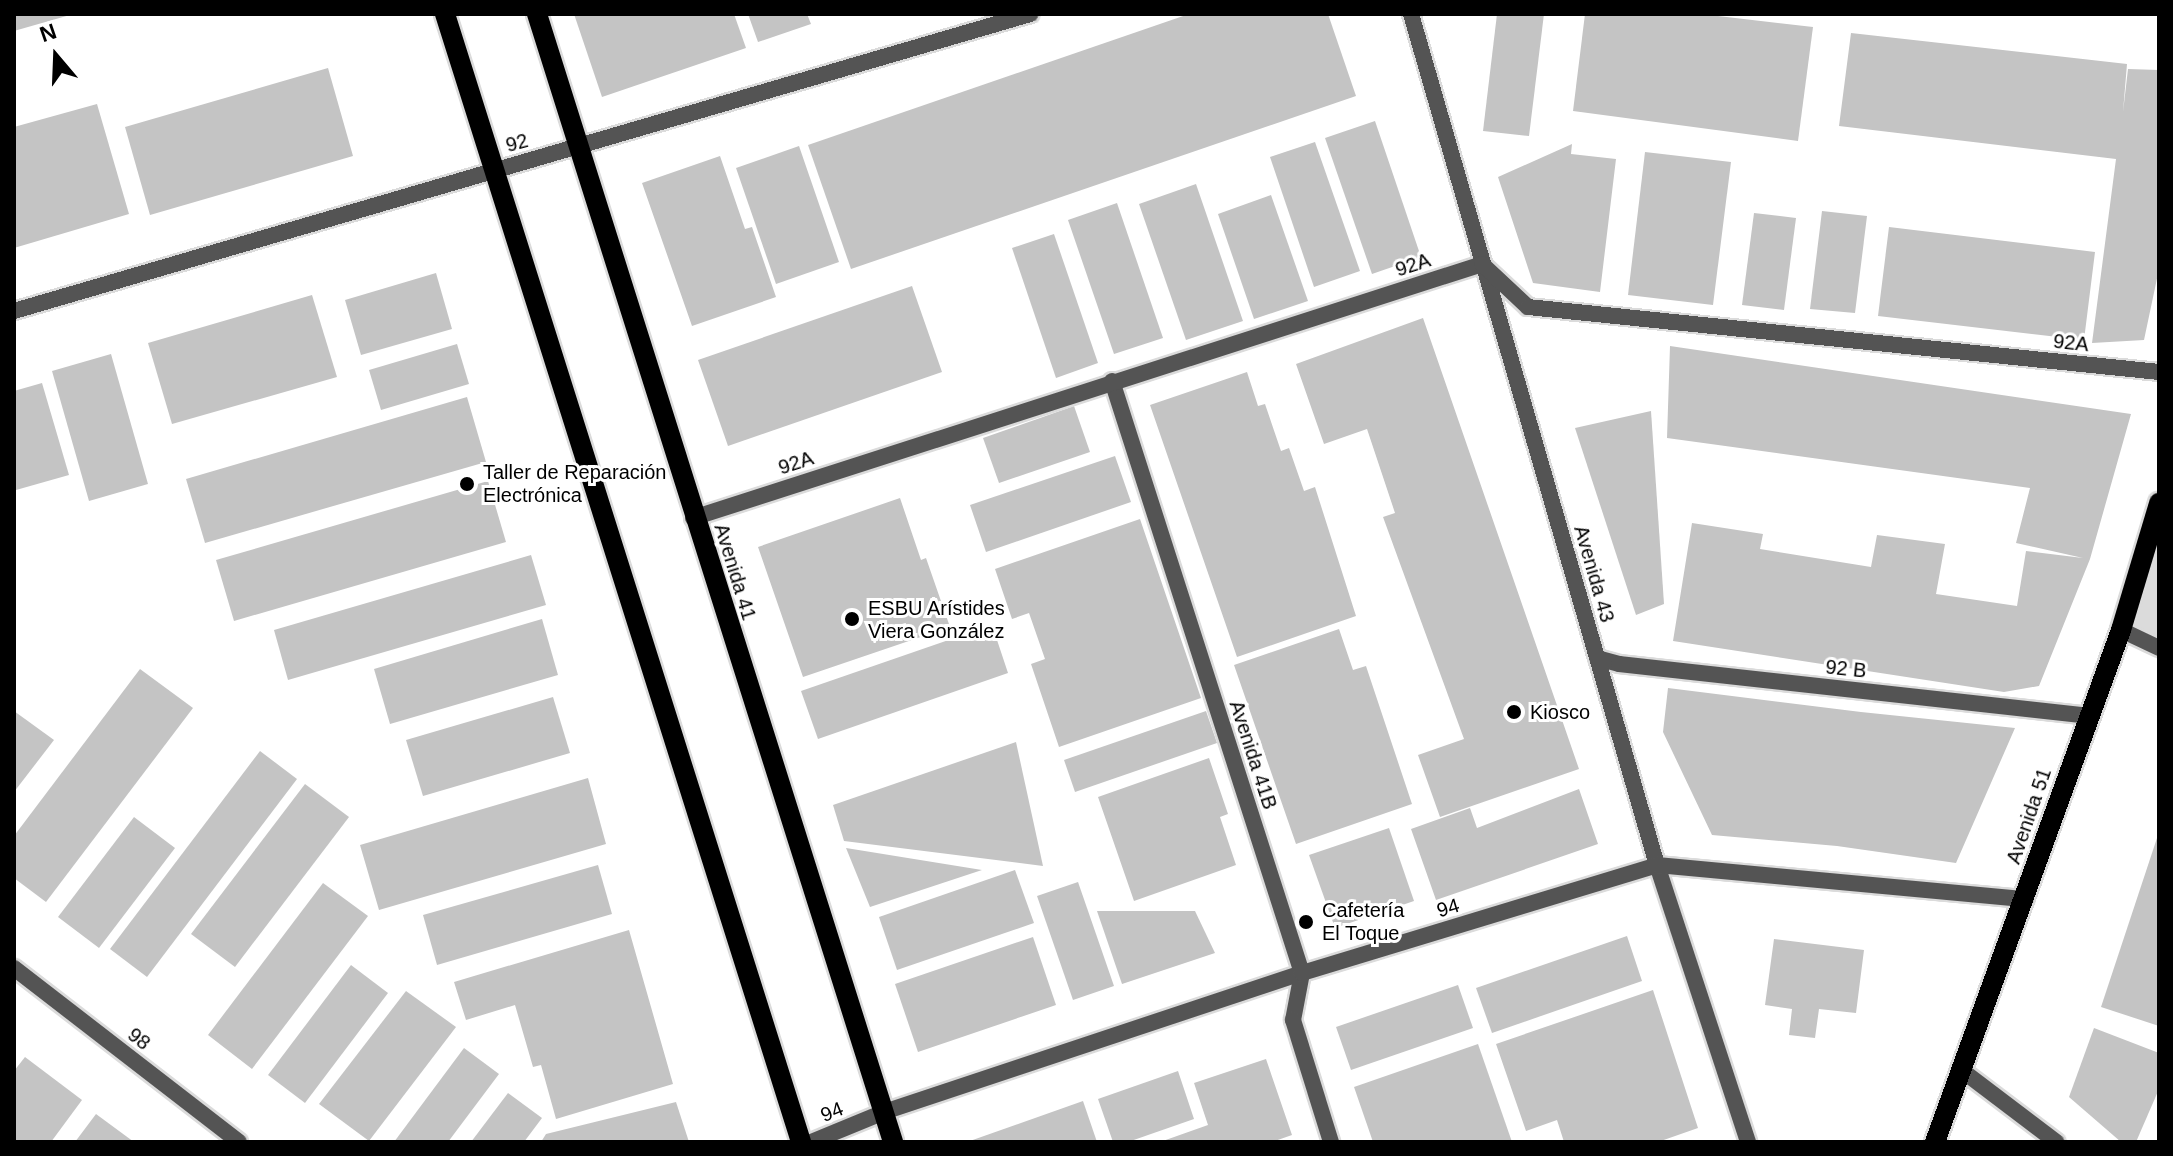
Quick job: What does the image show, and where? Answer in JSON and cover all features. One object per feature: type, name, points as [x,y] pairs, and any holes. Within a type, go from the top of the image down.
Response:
[{"type":"main road","points":[[445,14],[801,1142]]},
{"type":"main road","name":"Avenida 41","points":[[537,14],[693,518],[893,1142]]},
{"type":"main road","name":"Avenida 51","points":[[1935,1142],[2121,630],[2159,503]]},
{"type":"street","name":"92","points":[[14,311],[1030,14]]},
{"type":"street","name":"Avenida 43","points":[[1411,14],[1657,865],[1748,1142]]},
{"type":"street","name":"92A","points":[[693,518],[1482,264],[1528,307],[2159,372]]},
{"type":"street","name":"Avenida 41B","points":[[1112,381],[1302,973],[1293,1020],[1331,1142]]},
{"type":"street","points":[[2121,630],[2159,648]]},
{"type":"street","name":"92 B","points":[[1597,658],[1619,664],[2090,716]]},
{"type":"street","name":"94","points":[[811,1142],[884,1112],[1302,973],[1657,865],[2025,899]]},
{"type":"street","name":"98","points":[[14,968],[239,1142]]},
{"type":"street","points":[[1960,1069],[2056,1142]]},
{"type":"shaded area","points":[[2159,503],[2159,648],[2121,630]]},
{"type":"building","points":[[14,14],[70,14],[70,15],[14,31]]},
{"type":"building","points":[[574,14],[734,14],[746,48],[602,97]]},
{"type":"building","points":[[748,14],[807,14],[811,24],[758,42]]},
{"type":"building","points":[[1189,14],[1328,14],[1356,96],[851,269],[808,145]]},
{"type":"building","points":[[1497,14],[1544,14],[1529,136],[1483,131]]},
{"type":"building","points":[[1585,14],[1701,14],[1813,27],[1798,141],[1573,111]]},
{"type":"building","points":[[1851,33],[2127,64],[2123,112],[2128,69],[2159,70],[2159,269],[2144,340],[2092,343],[2116,159],[1839,126]]},
{"type":"building","points":[[328,68],[353,156],[150,215],[125,127]]},
{"type":"building","points":[[97,104],[129,214],[14,248],[14,127]]},
{"type":"building","points":[[1375,121],[1421,257],[1372,274],[1325,138]]},
{"type":"building","points":[[1315,142],[1360,271],[1314,287],[1270,157]]},
{"type":"building","points":[[1572,144],[1571,154],[1616,159],[1600,292],[1533,283],[1498,177]]},
{"type":"building","points":[[799,146],[839,262],[776,284],[736,168]]},
{"type":"building","points":[[1645,152],[1731,162],[1713,305],[1628,295]]},
{"type":"building","points":[[720,156],[745,229],[752,227],[776,297],[692,326],[642,183]]},
{"type":"building","points":[[1196,184],[1243,321],[1186,340],[1139,204]]},
{"type":"building","points":[[1271,195],[1308,301],[1254,319],[1218,214]]},
{"type":"building","points":[[1117,203],[1163,338],[1114,354],[1068,220]]},
{"type":"building","points":[[1822,211],[1867,216],[1855,313],[1810,309]]},
{"type":"building","points":[[1754,213],[1796,218],[1784,310],[1742,305]]},
{"type":"building","points":[[1889,227],[2095,252],[2084,340],[1878,316]]},
{"type":"building","points":[[1054,234],[1098,363],[1056,378],[1012,248]]},
{"type":"building","points":[[436,273],[452,329],[361,355],[345,300]]},
{"type":"building","points":[[912,286],[942,372],[728,446],[698,360]]},
{"type":"building","points":[[312,295],[337,377],[172,424],[148,343]]},
{"type":"building","points":[[1423,318],[1579,769],[1440,817],[1418,755],[1464,739],[1383,517],[1395,513],[1367,429],[1324,444],[1296,364]]},
{"type":"building","points":[[457,344],[469,384],[381,410],[369,370]]},
{"type":"building","points":[[1670,346],[2131,414],[2090,559],[2039,686],[2004,692],[1673,641],[1692,523],[1763,534],[1760,549],[1871,567],[1877,535],[1945,544],[1936,594],[2017,606],[2026,551],[2083,558],[2016,543],[2030,488],[1667,438]]},
{"type":"building","points":[[111,354],[148,484],[89,501],[52,371]]},
{"type":"building","points":[[1247,372],[1258,406],[1265,404],[1281,451],[1289,448],[1304,491],[1315,487],[1356,616],[1237,657],[1150,405]]},
{"type":"building","points":[[42,383],[69,475],[16,490],[14,391]]},
{"type":"building","points":[[467,397],[486,462],[205,543],[186,479]]},
{"type":"building","points":[[1074,406],[1090,452],[999,483],[983,438]]},
{"type":"building","points":[[1651,411],[1664,604],[1636,615],[1575,428]]},
{"type":"building","points":[[1115,456],[1131,502],[986,552],[970,505]]},
{"type":"building","points":[[488,481],[506,542],[234,621],[216,560]]},
{"type":"building","points":[[900,498],[921,560],[926,558],[950,627],[803,677],[758,547]]},
{"type":"building","points":[[1140,519],[1201,698],[1059,747],[1031,664],[1045,659],[1029,613],[1012,619],[995,569]]},
{"type":"building","points":[[531,555],[546,605],[288,680],[274,630]]},
{"type":"building","points":[[542,619],[558,675],[390,724],[374,669]]},
{"type":"building","points":[[992,625],[1008,673],[818,739],[801,691]]},
{"type":"building","points":[[1339,629],[1353,670],[1366,666],[1412,804],[1296,844],[1234,665]]},
{"type":"building","points":[[140,669],[193,708],[46,902],[14,878],[14,836]]},
{"type":"building","points":[[1668,688],[2015,728],[1956,863],[1837,846],[1712,835],[1663,732]]},
{"type":"building","points":[[553,697],[570,753],[423,796],[406,740]]},
{"type":"building","points":[[14,711],[54,740],[14,792]]},
{"type":"building","points":[[1206,711],[1217,743],[1075,792],[1064,760]]},
{"type":"building","points":[[1016,742],[1043,866],[844,841],[833,805]]},
{"type":"building","points":[[260,751],[297,779],[147,977],[110,949]]},
{"type":"building","points":[[1209,758],[1228,814],[1220,817],[1236,865],[1134,901],[1098,797]]},
{"type":"building","points":[[588,778],[606,844],[379,910],[360,845]]},
{"type":"building","points":[[305,784],[349,817],[235,967],[191,934]]},
{"type":"building","points":[[1579,789],[1598,844],[1436,900],[1411,829],[1470,808],[1477,828]]},
{"type":"building","points":[[134,817],[175,848],[99,948],[58,917]]},
{"type":"building","points":[[1389,828],[1414,901],[1335,928],[1309,855]]},
{"type":"building","points":[[2159,835],[2159,1026],[2101,1007]]},
{"type":"building","points":[[846,848],[982,870],[870,907]]},
{"type":"building","points":[[598,865],[612,914],[437,965],[423,915]]},
{"type":"building","points":[[1015,870],[1034,923],[897,970],[879,917]]},
{"type":"building","points":[[1078,882],[1114,986],[1073,1000],[1037,896]]},
{"type":"building","points":[[323,883],[368,916],[252,1069],[208,1035]]},
{"type":"building","points":[[1097,911],[1195,911],[1215,953],[1122,984]]},
{"type":"building","points":[[629,930],[673,1084],[556,1119],[541,1065],[533,1067],[515,1005],[466,1020],[454,982]]},
{"type":"building","points":[[1627,936],[1642,981],[1492,1033],[1476,988]]},
{"type":"building","points":[[1033,937],[1056,1005],[918,1052],[895,984]]},
{"type":"building","points":[[1774,939],[1864,950],[1856,1013],[1819,1009],[1815,1038],[1789,1035],[1792,1009],[1765,1005]]},
{"type":"building","points":[[351,965],[388,993],[305,1103],[268,1075]]},
{"type":"building","points":[[1458,985],[1473,1028],[1351,1070],[1336,1027]]},
{"type":"building","points":[[1653,990],[1698,1128],[1658,1142],[1564,1142],[1557,1120],[1526,1131],[1496,1044]]},
{"type":"building","points":[[406,991],[456,1027],[369,1141],[319,1104]]},
{"type":"building","points":[[2094,1028],[2159,1053],[2159,1089],[2136,1142],[2121,1142],[2069,1097]]},
{"type":"building","points":[[1478,1044],[1512,1142],[1373,1142],[1354,1087]]},
{"type":"building","points":[[464,1048],[499,1074],[448,1142],[394,1142]]},
{"type":"building","points":[[25,1057],[82,1100],[51,1142],[14,1142],[14,1071]]},
{"type":"building","points":[[1266,1059],[1292,1135],[1272,1142],[1160,1142],[1208,1125],[1194,1083]]},
{"type":"building","points":[[1178,1071],[1194,1119],[1128,1142],[1113,1142],[1098,1099]]},
{"type":"building","points":[[508,1093],[542,1118],[524,1142],[471,1142]]},
{"type":"building","points":[[1083,1101],[1097,1142],[967,1142]]},
{"type":"building","points":[[676,1102],[689,1142],[541,1142],[546,1134]]},
{"type":"building","points":[[96,1114],[134,1142],[75,1142]]},
{"type":"place","name":"Taller de Reparación Electrónica","points":[[467,484]]},
{"type":"place","name":"ESBU Arístides Viera González","points":[[852,619]]},
{"type":"place","name":"Kiosco","points":[[1514,712]]},
{"type":"place","name":"Cafetería El Toque","points":[[1306,922]]}]
